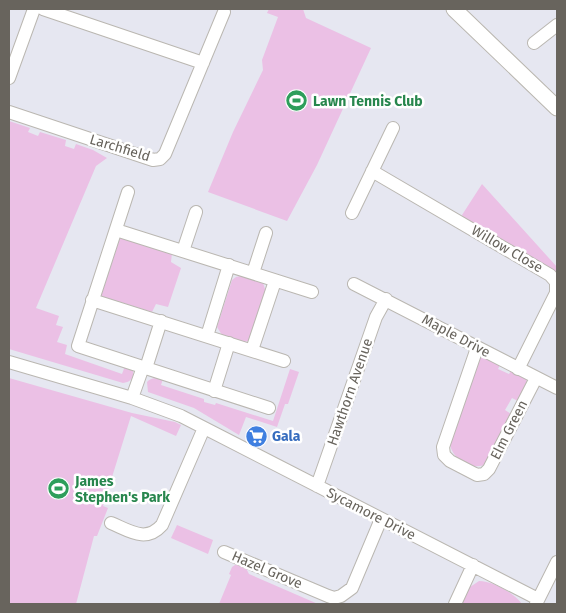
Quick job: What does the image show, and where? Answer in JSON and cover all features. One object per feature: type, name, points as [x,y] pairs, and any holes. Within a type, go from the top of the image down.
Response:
[{"type":"main road","points":[[454,9],[557,108]]},
{"type":"street","points":[[9,78],[34,9]]},
{"type":"street","points":[[43,9],[202,63]]},
{"type":"street","name":"Larchfield","points":[[9,112],[153,160],[160,159],[165,154],[224,12]]},
{"type":"street","points":[[534,43],[557,25]]},
{"type":"street","points":[[352,213],[393,128]]},
{"type":"street","name":"Willow Close","points":[[372,171],[550,274],[556,282],[556,293],[518,369]]},
{"type":"street","points":[[128,192],[78,346],[269,408]]},
{"type":"street","points":[[183,251],[196,212]]},
{"type":"street","points":[[116,230],[312,292]]},
{"type":"street","points":[[253,273],[266,233]]},
{"type":"street","points":[[207,336],[229,265]]},
{"type":"street","points":[[252,350],[275,281]]},
{"type":"street","name":"Maple Drive","points":[[354,284],[557,388]]},
{"type":"street","name":"Hawthorn Avenue","points":[[317,486],[376,317],[386,299]]},
{"type":"street","points":[[92,300],[284,361]]},
{"type":"street","points":[[132,398],[161,321]]},
{"type":"street","points":[[214,391],[229,343]]},
{"type":"street","name":"Elm Green","points":[[476,348],[443,447],[444,455],[450,461],[477,474],[484,474],[489,469],[536,378]]},
{"type":"street","points":[[9,362],[132,398],[181,416],[204,428],[162,525],[152,534],[142,535],[111,523]]},
{"type":"street","name":"Sycamore Drive","points":[[204,428],[473,565],[537,602]]},
{"type":"street","name":"Hazel Grove","points":[[224,552],[334,598],[341,596],[352,588],[381,519]]},
{"type":"street","points":[[537,602],[557,562]]},
{"type":"street","points":[[455,604],[473,565]]},
{"type":"shaded area","name":"Lawn Tennis Club","points":[[269,9],[303,9],[306,18],[371,48],[317,165],[287,221],[208,192],[233,132],[263,70],[262,60],[278,17],[267,13]]},
{"type":"shaded area","points":[[9,121],[30,128],[28,132],[38,136],[40,132],[66,140],[65,146],[74,149],[76,144],[93,150],[107,158],[96,166],[36,308],[59,316],[56,325],[63,327],[57,342],[67,345],[65,354],[122,374],[125,366],[133,371],[132,378],[128,382],[123,383],[9,349]]},
{"type":"shaded area","points":[[482,184],[557,267],[557,273],[464,218],[462,215]]},
{"type":"shaded area","points":[[120,238],[172,253],[171,262],[181,268],[168,307],[156,304],[152,312],[101,296]]},
{"type":"shaded area","points":[[241,276],[263,283],[266,292],[249,341],[244,342],[222,335],[217,327],[232,280]]},
{"type":"shaded area","points":[[480,358],[485,358],[500,365],[498,369],[509,374],[511,371],[526,378],[527,383],[518,401],[512,398],[505,410],[511,414],[486,464],[474,466],[462,462],[457,457],[453,452],[450,441]]},
{"type":"shaded area","points":[[290,369],[299,372],[288,404],[285,404],[277,427],[246,417],[239,435],[194,408],[148,392],[147,382],[152,379],[161,378],[163,379],[161,385],[204,399],[204,402],[215,405],[216,403],[273,421]]},
{"type":"shaded area","name":"James Stephen's Park","points":[[9,378],[181,425],[176,436],[131,416],[103,506],[108,508],[97,536],[94,536],[76,604],[9,604]]},
{"type":"shaded area","points":[[177,525],[213,540],[208,554],[171,538]]},
{"type":"shaded area","points":[[238,563],[246,568],[249,574],[318,604],[219,604],[231,575],[229,574],[232,567]]},
{"type":"shaded area","points":[[479,581],[503,588],[522,604],[461,604],[470,587]]},
{"type":"place","name":"Lawn Tennis Club","points":[[297,101]]},
{"type":"place","name":"Gala","points":[[256,436]]},
{"type":"place","name":"James Stephen's Park","points":[[59,489]]}]
